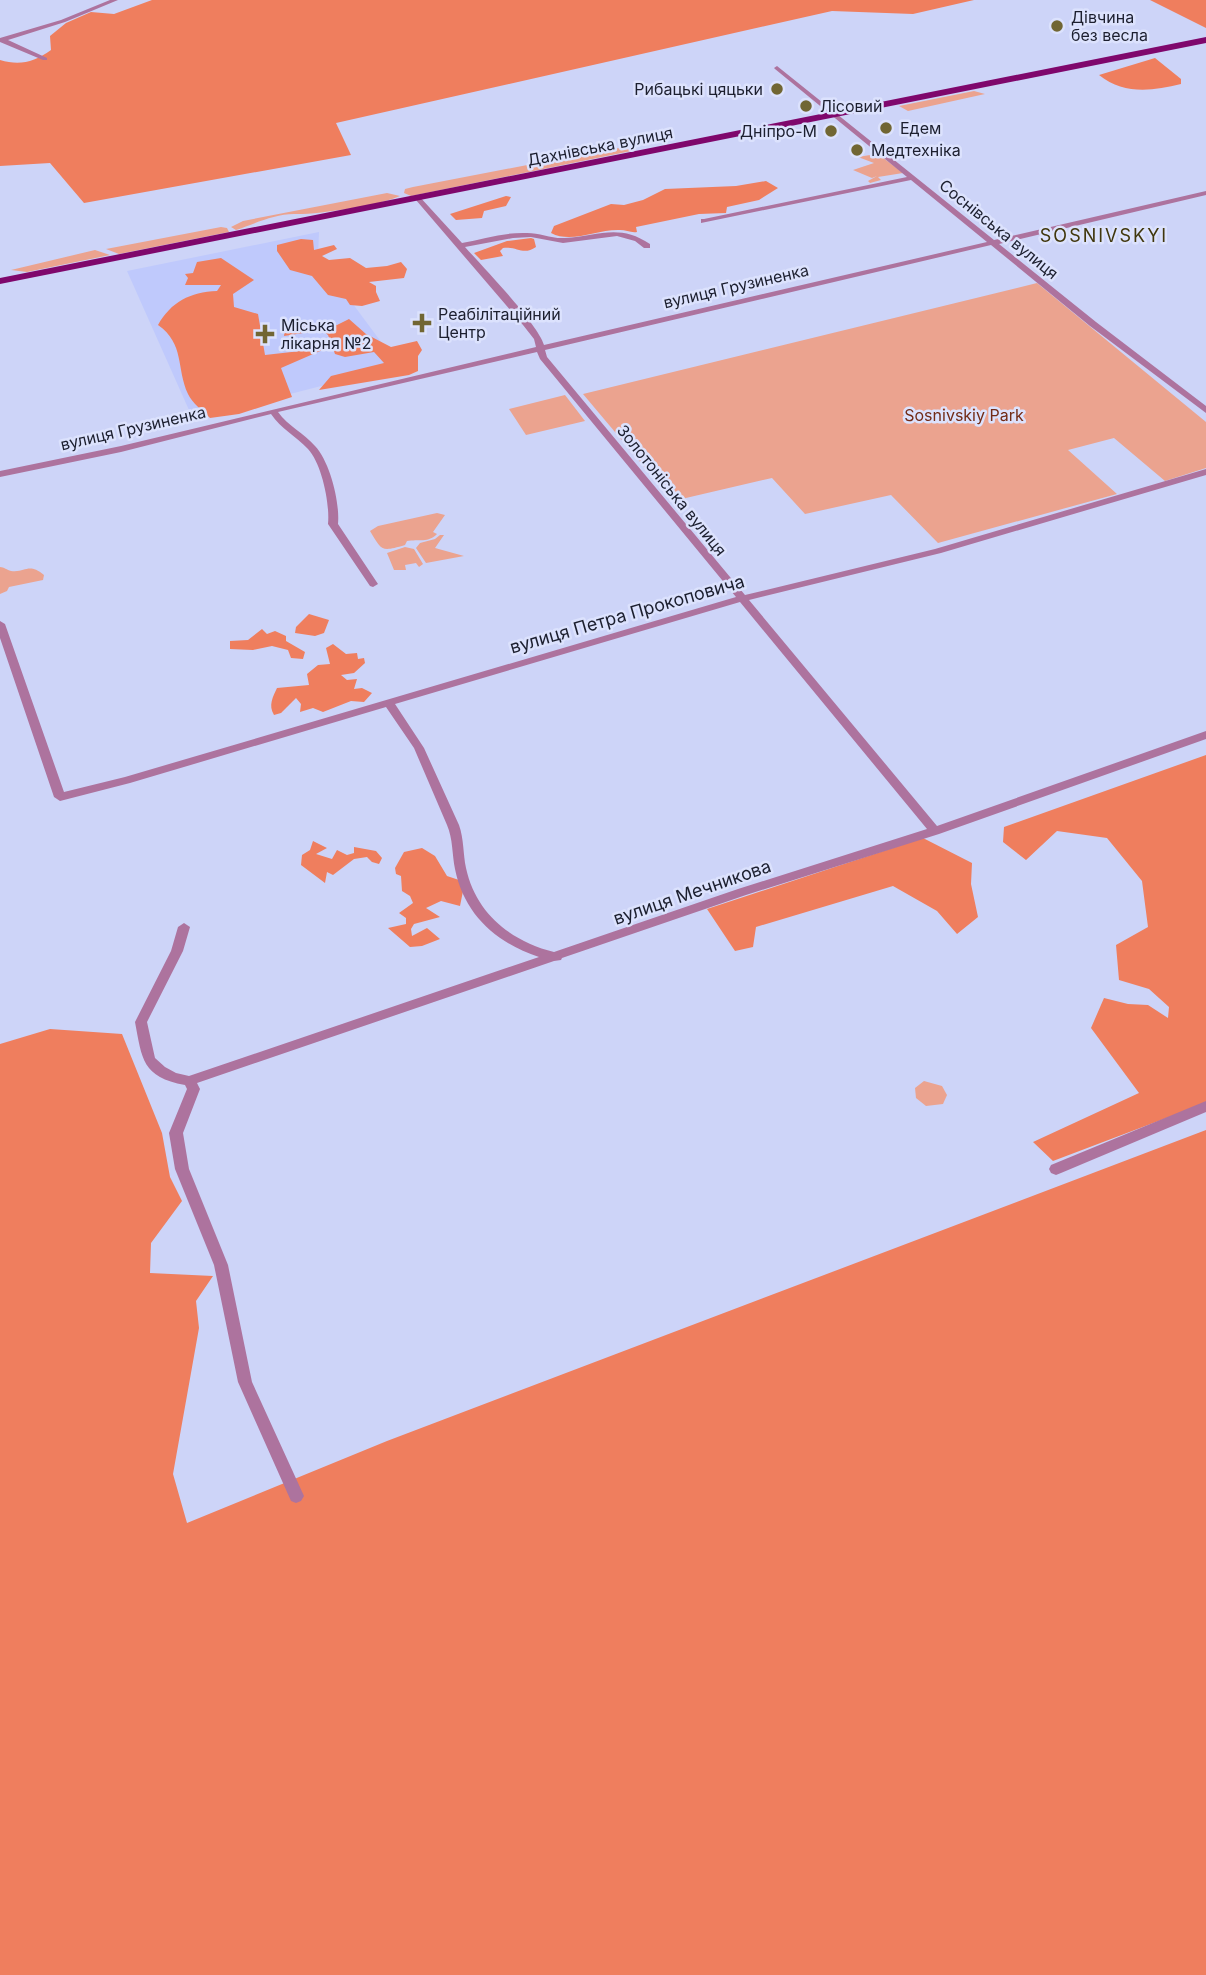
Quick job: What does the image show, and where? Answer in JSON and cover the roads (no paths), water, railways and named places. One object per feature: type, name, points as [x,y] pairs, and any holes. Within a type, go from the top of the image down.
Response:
[{"type":"main road","name":"Дахнівська вулиця","points":[[0,281],[1206,40]]},
{"type":"street","points":[[2,40],[63,21],[115,0]]},
{"type":"street","points":[[2,40],[45,59]]},
{"type":"street","name":"Соснівська вулиця","points":[[777,68],[1091,322],[1206,410]]},
{"type":"street","points":[[704,221],[913,178]]},
{"type":"street","name":"вулиця Грузиненка","points":[[0,474],[121,449],[1206,193]]},
{"type":"street","name":"Золотоніська вулиця","points":[[419,198],[526,323],[538,339],[543,357],[558,376],[935,831]]},
{"type":"street","points":[[460,246],[515,235],[559,241],[620,232],[634,236],[647,246]]},
{"type":"street","points":[[273,411],[280,423],[303,439],[318,455],[334,514],[333,524],[373,584]]},
{"type":"street","name":"вулиця Петра Прокоповича","points":[[0,624],[60,797],[126,780],[741,599],[938,551],[1206,472]]},
{"type":"street","points":[[388,702],[414,735],[456,833],[461,873],[480,914],[491,929],[504,938],[524,949],[557,957]]},
{"type":"street","name":"вулиця Мечникова","points":[[189,1081],[741,892],[935,831],[1206,735]]},
{"type":"street","points":[[184,927],[177,951],[141,1022],[149,1060],[166,1074],[189,1081],[194,1089],[176,1133],[183,1169],[221,1265],[245,1382],[296,1496]]},
{"type":"street","points":[[1056,1169],[1206,1106]]},
{"type":"place","name":"Дівчина без весла","points":[[1057,26]]},
{"type":"place","name":"Рибацькі цяцьки","points":[[777,89]]},
{"type":"place","name":"Лісовий","points":[[806,106]]},
{"type":"place","name":"Едем","points":[[886,128]]},
{"type":"place","name":"Дніпро-М","points":[[831,131]]},
{"type":"place","name":"Медтехніка","points":[[857,150]]},
{"type":"place","name":"Реабілітаційний Центр","points":[[422,323]]},
{"type":"place","name":"Міська лікарня №2","points":[[265,334]]},
{"type":"district","name":"SOSNIVSKYI","points":[[1104,235]]},
{"type":"park label","name":"Sosnivskiy Park","points":[[964,415]]}]
